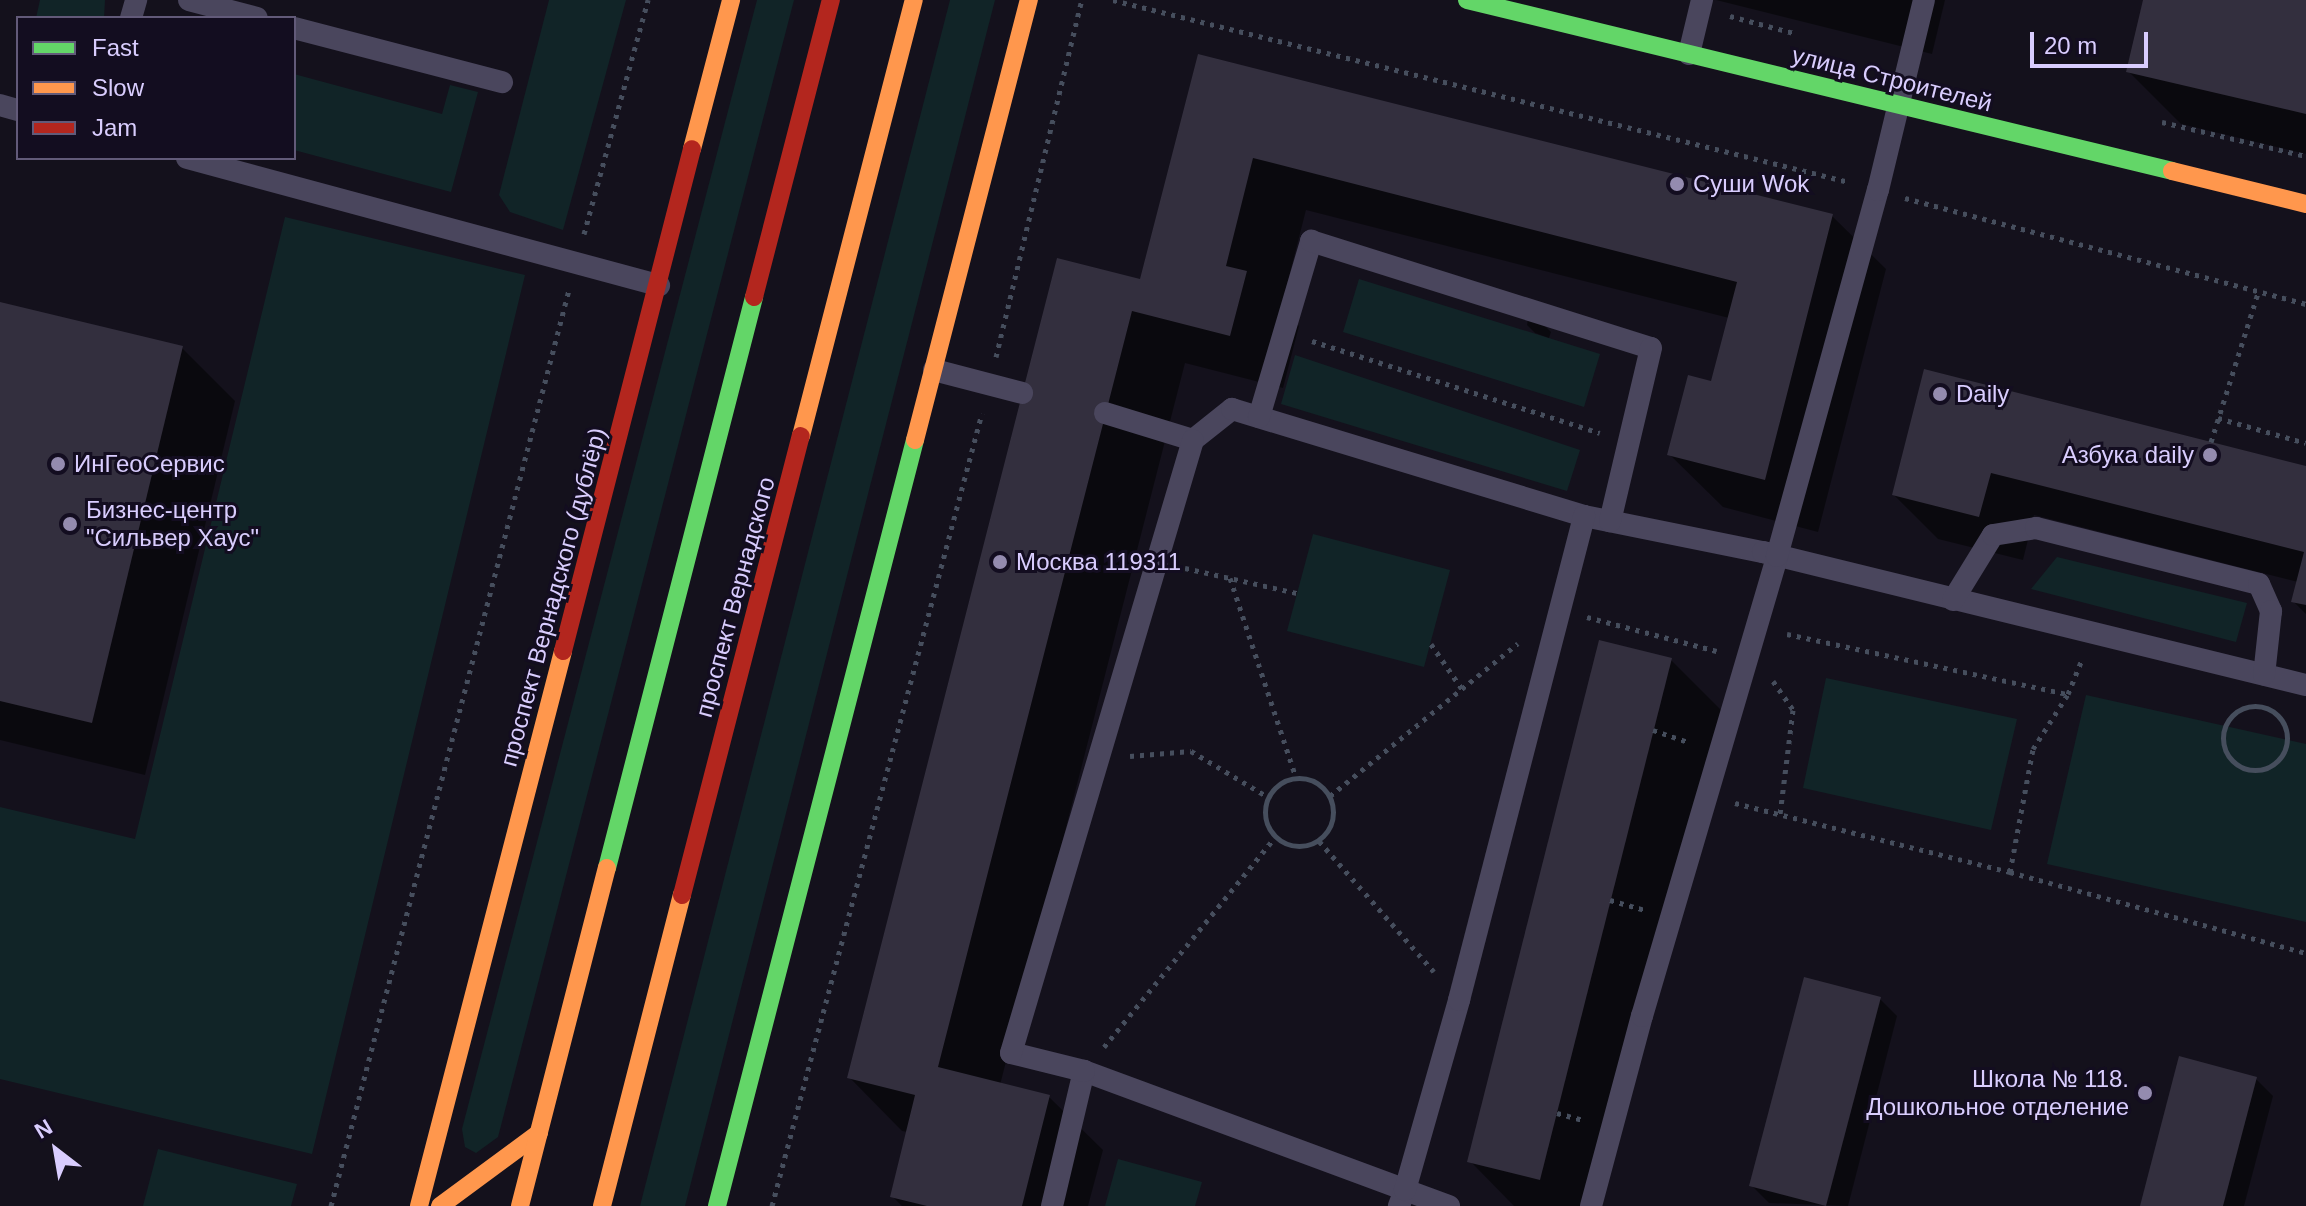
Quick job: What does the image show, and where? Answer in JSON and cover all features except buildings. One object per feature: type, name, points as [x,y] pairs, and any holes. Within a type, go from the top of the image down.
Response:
[{"type":"street","name":"проспект Вернадского (дублёр)","points":[[419,1206],[731,0]]},
{"type":"street","points":[[520,1206],[831,0]]},
{"type":"street","name":"проспект Вернадского","points":[[602,1206],[914,0]]},
{"type":"street","points":[[717,1206],[1029,0]]},
{"type":"street","name":"улица Строителей","points":[[1467,0],[2306,204]]},
{"type":"street","points":[[440,1206],[539,1133]]},
{"type":"lane","points":[[189,0],[249,16]]},
{"type":"lane","points":[[1689,54],[1702,0]]},
{"type":"lane","points":[[1591,1206],[1705,796],[1777,556],[1878,190],[1924,0]]},
{"type":"lane","points":[[296,29],[502,82]]},
{"type":"lane","points":[[194,160],[464,236],[659,285]]},
{"type":"lane","points":[[1259,417],[1311,241],[1651,348],[1610,521]]},
{"type":"lane","points":[[934,370],[1022,393]]},
{"type":"lane","points":[[1449,1206],[1402,1198],[1084,1071],[1011,1053],[1193,440],[1232,409],[1584,516],[1777,556],[2306,685]]},
{"type":"lane","points":[[1105,413],[1193,440]]},
{"type":"lane","points":[[1402,1198],[1459,1000],[1584,516]]},
{"type":"lane","points":[[1953,600],[1993,535],[2036,528],[2259,584],[2271,611],[2264,675]]},
{"type":"lane","points":[[1052,1206],[1084,1071]]},
{"type":"path","points":[[331,1206],[648,0]]},
{"type":"path","points":[[772,1206],[989,384],[1082,0]]},
{"type":"path","points":[[1113,0],[1878,190],[2306,304]]},
{"type":"path","points":[[2211,442],[2258,293]]},
{"type":"path","points":[[1285,332],[1628,442]]},
{"type":"path","points":[[2218,418],[2306,443]]},
{"type":"path","points":[[1156,562],[1297,593]]},
{"type":"path","points":[[1230,578],[1296,779]]},
{"type":"path","points":[[1330,796],[1558,610],[1746,659],[1763,667],[1793,710],[1780,814]]},
{"type":"path","points":[[1774,631],[2068,694],[2033,749],[2010,872]]},
{"type":"path","points":[[1431,644],[1462,689]]},
{"type":"path","points":[[2259,706],[2282,719],[2287,741],[2279,759],[2270,766],[2248,769],[2229,758],[2222,736],[2229,718],[2238,710],[2259,706]]},
{"type":"path","points":[[1096,759],[1191,751],[1268,797]]},
{"type":"path","points":[[1284,781],[1315,782],[1330,796],[1331,825],[1319,841],[1296,847],[1275,837],[1265,819],[1268,797],[1284,781]]},
{"type":"path","points":[[1705,796],[2010,872],[2306,953]]},
{"type":"path","points":[[1084,1071],[1275,837]]},
{"type":"path","points":[[1319,841],[1459,1000]]},
{"type":"green space","points":[[40,0],[105,0],[104,16],[36,16]]},
{"type":"green space","points":[[549,0],[626,0],[563,230],[510,212],[499,195]]},
{"type":"green space","points":[[757,0],[794,0],[498,1137],[476,1153],[465,1147],[462,1129]]},
{"type":"green space","points":[[950,0],[995,0],[685,1206],[640,1206]]},
{"type":"green space","points":[[296,75],[442,114],[450,85],[478,92],[451,192],[296,151]]},
{"type":"green space","points":[[285,217],[525,275],[312,1154],[0,1079],[0,807],[135,839]]},
{"type":"green space","points":[[1359,279],[1600,354],[1584,407],[1343,332]]},
{"type":"green space","points":[[1295,355],[1580,450],[1567,491],[1281,404]]},
{"type":"green space","points":[[1313,534],[1450,570],[1424,667],[1287,631]]},
{"type":"green space","points":[[2057,557],[2247,603],[2236,642],[2031,589]]},
{"type":"green space","points":[[1826,678],[2017,719],[1991,830],[1803,788]]},
{"type":"green space","points":[[2086,695],[2306,744],[2306,922],[2047,864]]},
{"type":"green space","points":[[158,1149],[297,1184],[291,1206],[143,1206]]},
{"type":"green space","points":[[1118,1159],[1202,1182],[1195,1206],[1105,1206]]},
{"type":"traffic: fast","points":[[1467,0],[2172,171]]},
{"type":"traffic: fast","points":[[607,868],[754,297]]},
{"type":"traffic: fast","points":[[717,1206],[915,440]]},
{"type":"traffic: slow","points":[[692,149],[731,0]]},
{"type":"traffic: slow","points":[[801,436],[914,0]]},
{"type":"traffic: slow","points":[[915,440],[1029,0]]},
{"type":"traffic: slow","points":[[2172,171],[2306,204]]},
{"type":"traffic: slow","points":[[419,1206],[563,651]]},
{"type":"traffic: slow","points":[[520,1206],[607,868]]},
{"type":"traffic: slow","points":[[602,1206],[682,895]]},
{"type":"traffic: slow","points":[[440,1206],[539,1133]]},
{"type":"traffic: jam","points":[[754,297],[831,0]]},
{"type":"traffic: jam","points":[[563,651],[692,149]]},
{"type":"traffic: jam","points":[[682,895],[801,436]]},
{"type":"place","name":"Суши Wok","points":[[1677,184]]},
{"type":"place","name":"Daily","points":[[1940,394]]},
{"type":"place","name":"Азбука daily","points":[[2210,455]]},
{"type":"place","name":"ИнГеоСервис","points":[[58,464]]},
{"type":"place","name":"Бизнес-центр \"Сильвер Хаус\"","points":[[70,524]]},
{"type":"place","name":"Москва 119311","points":[[1000,562]]},
{"type":"place","name":"Школа № 118. Дошкольное отделение","points":[[2145,1093]]}]
